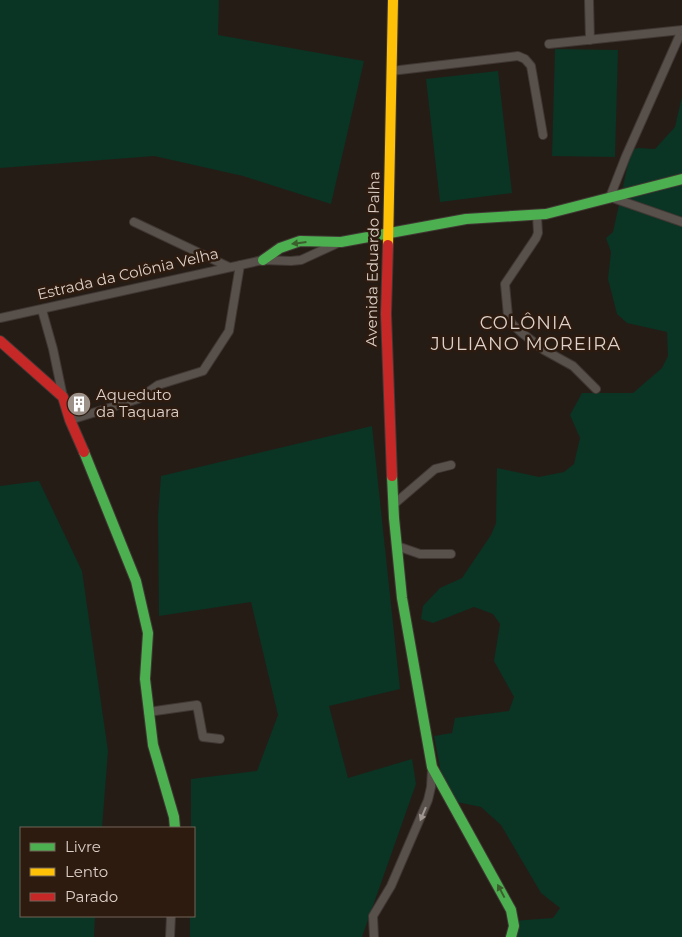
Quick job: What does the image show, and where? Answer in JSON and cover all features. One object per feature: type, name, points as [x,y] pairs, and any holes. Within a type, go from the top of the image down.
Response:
[{"type":"street","name":"Avenida Eduardo Palha","points":[[393,0],[387,233],[388,394],[393,505],[402,598],[432,767],[511,910],[514,926],[512,937]]},
{"type":"street","points":[[588,0],[590,40]]},
{"type":"street","points":[[549,44],[682,30]]},
{"type":"street","points":[[682,30],[610,197],[682,222]]},
{"type":"street","points":[[391,71],[518,56],[525,59],[531,66],[543,135]]},
{"type":"street","name":"Estrada da Colônia Velha","points":[[263,260],[280,248],[300,241],[341,242],[466,219],[495,216],[537,216],[682,179]]},
{"type":"street","points":[[537,216],[538,233],[536,238],[505,284],[508,316],[512,324],[522,333],[544,350],[573,366],[596,389]]},
{"type":"street","points":[[134,222],[229,267]]},
{"type":"street","name":"Estrada da Colônia Velha","points":[[0,318],[263,260],[301,260],[341,242]]},
{"type":"street","points":[[69,416],[138,399],[158,385],[203,371],[229,331],[240,266]]},
{"type":"street","points":[[42,310],[69,416],[136,581],[148,633],[145,679],[153,745],[174,817],[175,827]]},
{"type":"street","points":[[0,341],[63,397]]},
{"type":"street","points":[[393,505],[435,469],[451,465]]},
{"type":"street","points":[[397,546],[420,554],[451,554]]},
{"type":"street","points":[[148,712],[197,705],[203,737],[220,739]]},
{"type":"street","points":[[374,937],[373,916],[391,886],[428,800],[432,767]]},
{"type":"street","points":[[170,937],[171,917]]},
{"type":"green space","points":[[0,0],[219,0],[218,35],[364,61],[331,204],[243,176],[154,156],[0,168]]},
{"type":"green space","points":[[555,49],[618,50],[615,157],[552,156]]},
{"type":"green space","points":[[498,71],[512,193],[440,202],[426,79]]},
{"type":"green space","points":[[682,97],[682,937],[509,937],[512,921],[553,918],[560,908],[541,893],[501,825],[481,807],[457,802],[441,773],[434,736],[452,733],[455,718],[509,711],[514,697],[494,661],[500,624],[493,614],[474,607],[433,623],[421,619],[423,606],[440,588],[462,578],[491,535],[496,523],[497,468],[539,477],[564,472],[574,464],[580,438],[570,415],[582,393],[633,393],[662,368],[668,356],[667,332],[627,323],[617,314],[608,279],[611,252],[606,238],[613,232],[631,150],[638,148],[655,149],[675,127]]},
{"type":"green space","points":[[372,426],[400,689],[329,706],[348,778],[412,759],[416,784],[362,937],[190,937],[190,917],[195,917],[195,827],[191,827],[191,779],[257,771],[278,715],[251,602],[159,616],[158,516],[161,476]]},
{"type":"green space","points":[[39,481],[82,571],[108,751],[102,827],[20,827],[20,917],[95,917],[94,937],[0,937],[0,486]]},
{"type":"traffic: fast","points":[[263,260],[280,248],[300,241],[341,242],[466,219],[546,214],[682,179]]},
{"type":"traffic: fast","points":[[84,452],[136,581],[148,633],[145,679],[153,745],[174,817],[175,827]]},
{"type":"traffic: fast","points":[[392,476],[402,598],[432,767],[511,910],[514,926],[511,937]]},
{"type":"traffic: slow","points":[[388,245],[393,0]]},
{"type":"traffic: jam","points":[[388,245],[386,314],[392,476]]},
{"type":"traffic: jam","points":[[0,341],[63,397],[70,420],[84,452]]},
{"type":"place","name":"Aqueduto da Taquara","points":[[79,404]]},
{"type":"district","name":"COLÔNIA JULIANO MOREIRA","points":[[526,333]]}]
